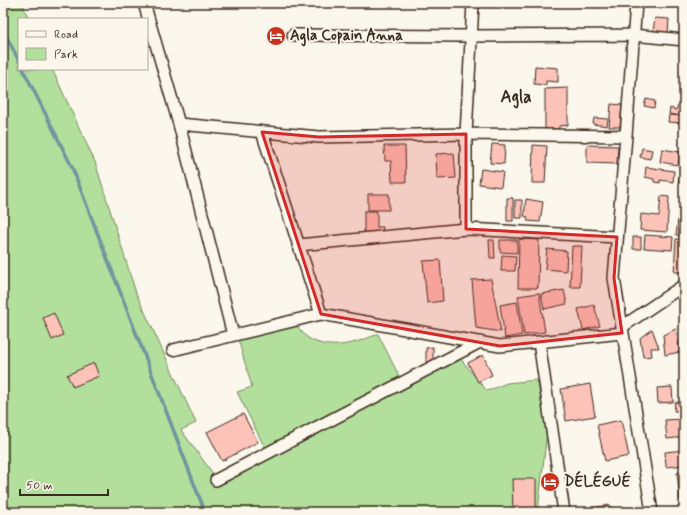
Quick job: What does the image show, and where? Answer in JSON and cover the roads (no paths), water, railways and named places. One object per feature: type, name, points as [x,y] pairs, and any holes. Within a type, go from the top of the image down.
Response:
[{"type":"street","points":[[144,3],[179,124],[233,335]]},
{"type":"street","points":[[466,229],[466,134],[473,3]]},
{"type":"street","points":[[636,3],[614,278],[652,512]]},
{"type":"street","points":[[293,35],[633,35],[684,40]]},
{"type":"street","points":[[179,124],[319,137],[466,134],[626,136]]},
{"type":"street","points":[[262,132],[321,314]]},
{"type":"street","points":[[298,245],[466,229],[617,237]]},
{"type":"street","points":[[173,350],[321,314],[500,346],[539,342],[622,330],[684,285]]},
{"type":"street","points":[[216,480],[480,342]]},
{"type":"street","points":[[539,342],[564,512]]},
{"type":"waterway","points":[[3,30],[18,59]]},
{"type":"waterway","points":[[24,70],[72,167],[205,512]]},
{"type":"place","name":"Agla Copain Anna","points":[[276,36]]},
{"type":"place","name":"DÉLÉGUÉ","points":[[550,482]]},
{"type":"district","name":"Agla","points":[[516,97]]}]
